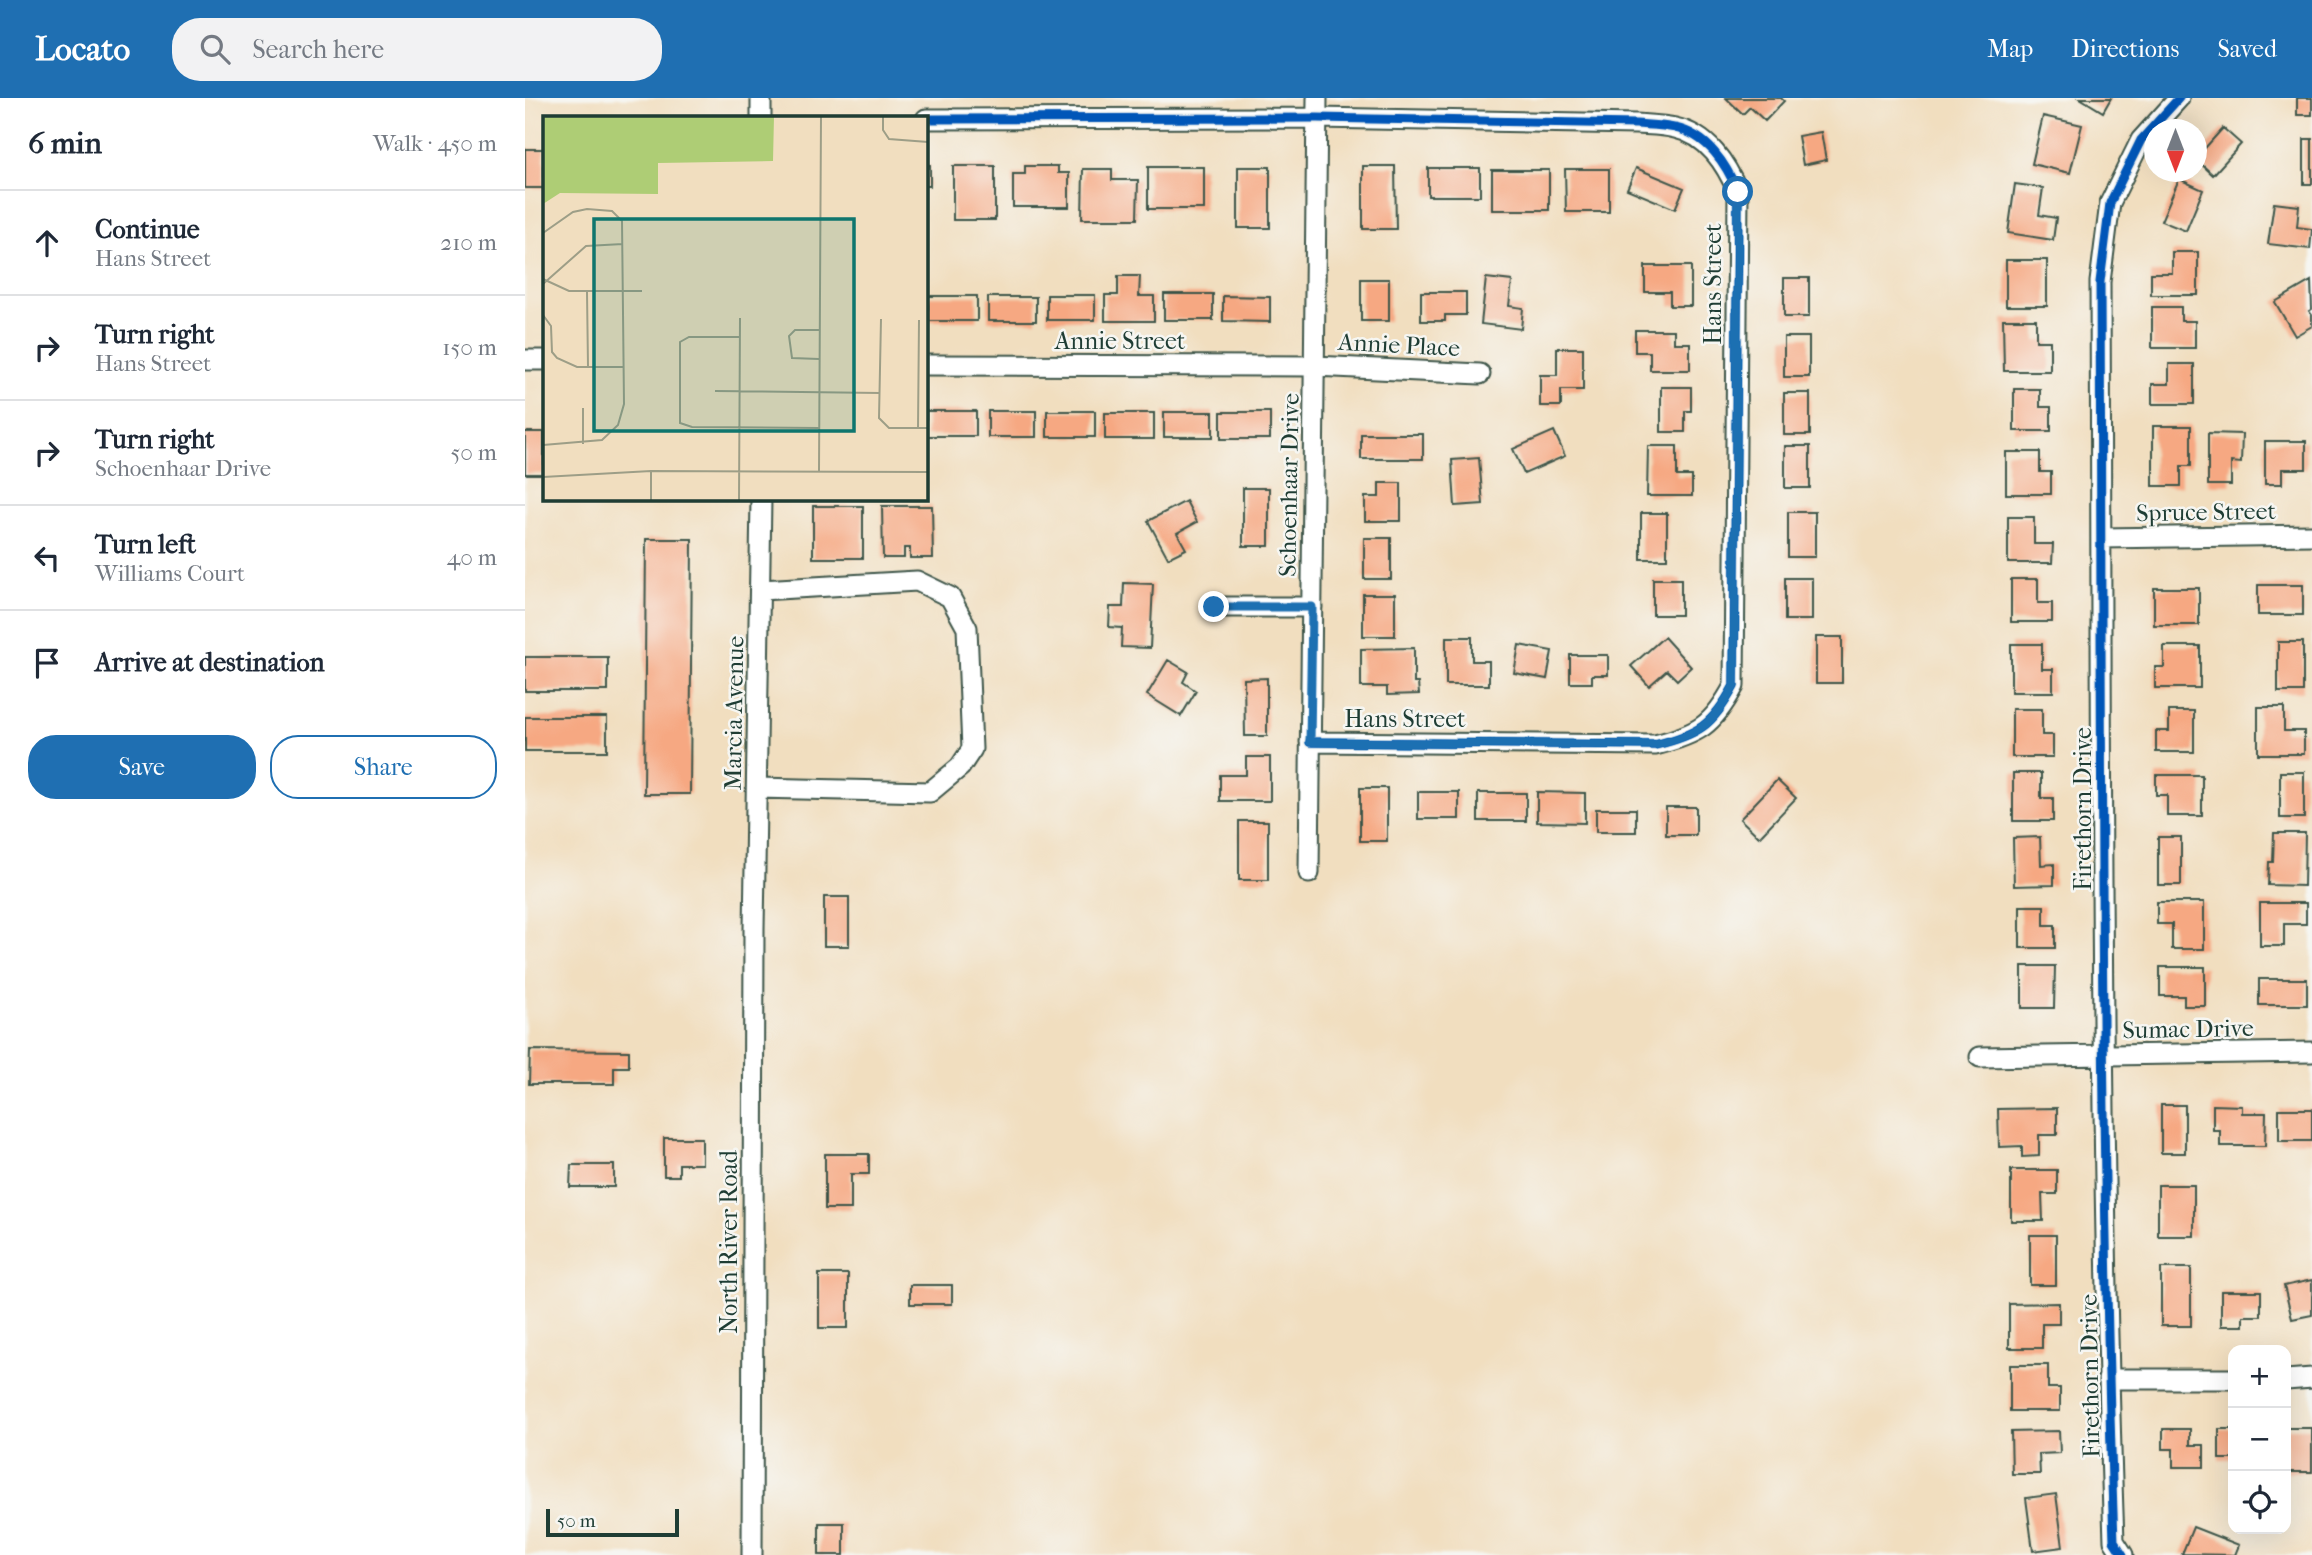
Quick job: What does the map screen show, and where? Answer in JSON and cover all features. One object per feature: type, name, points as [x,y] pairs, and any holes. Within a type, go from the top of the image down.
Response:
[{"type":"street","points":[[761,98],[761,116]]},
{"type":"street","name":"Firethorn Drive","points":[[2119,1548],[2108,1379],[2103,1055],[2100,282],[2110,203],[2141,140],[2179,98]]},
{"type":"street","name":"Hans Street","points":[[927,119],[1317,108],[1636,124],[1677,128],[1698,138],[1716,153],[1730,172],[1738,192],[1734,686],[1721,709],[1699,730],[1655,745],[1310,742]]},
{"type":"street","name":"Schoenhaar Drive","points":[[1309,873],[1317,108]]},
{"type":"street","points":[[525,360],[543,360]]},
{"type":"street","name":"Annie Street","points":[[927,365],[1315,366]]},
{"type":"street","name":"Annie Place","points":[[1315,366],[1480,374]]},
{"type":"street","name":"Marcia Avenue","points":[[754,929],[761,500]]},
{"type":"street","name":"Spruce Street","points":[[2101,538],[2312,535]]},
{"type":"street","points":[[757,788],[930,792],[961,767],[972,748],[967,628],[950,597],[917,581],[761,590]]},
{"type":"street","points":[[1214,607],[1312,607]]},
{"type":"street","name":"North River Road","points":[[752,1555],[754,929]]},
{"type":"street","name":"Sumac Drive","points":[[1980,1057],[2312,1052]]},
{"type":"street","points":[[2291,1380],[2312,1378]]},
{"type":"street","points":[[2108,1379],[2228,1379]]},
{"type":"building","points":[[1726,98],[1781,98],[1784,101],[1765,121],[1750,107],[1743,114]]},
{"type":"building","points":[[2080,98],[2111,98],[2103,112]]},
{"type":"building","points":[[2297,98],[2312,98],[2312,115],[2297,115]]},
{"type":"building","points":[[2043,116],[2082,125],[2070,173],[2032,164]]},
{"type":"building","points":[[2223,128],[2241,144],[2213,175],[2207,169],[2207,146]]},
{"type":"building","points":[[1821,132],[1826,160],[1803,165],[1798,136]]},
{"type":"building","points":[[2304,139],[2312,139],[2312,184],[2304,184]]},
{"type":"building","points":[[525,149],[543,149],[543,188],[525,188]]},
{"type":"building","points":[[927,165],[930,165],[930,186],[927,186]]},
{"type":"building","points":[[953,166],[995,166],[995,220],[953,220]]},
{"type":"building","points":[[1025,166],[1058,166],[1058,173],[1069,173],[1069,207],[1013,207],[1013,174],[1025,174]]},
{"type":"building","points":[[1363,166],[1395,166],[1396,229],[1363,229]]},
{"type":"building","points":[[1148,167],[1204,167],[1204,209],[1148,209]]},
{"type":"building","points":[[1238,167],[1270,167],[1270,228],[1238,228]]},
{"type":"building","points":[[1428,168],[1480,168],[1480,196],[1428,196]]},
{"type":"building","points":[[1636,168],[1684,188],[1675,209],[1627,189]]},
{"type":"building","points":[[1083,169],[1112,169],[1112,180],[1138,180],[1137,219],[1082,219]]},
{"type":"building","points":[[1565,169],[1609,169],[1609,212],[1566,212]]},
{"type":"building","points":[[1492,170],[1549,170],[1549,210],[1492,210]]},
{"type":"building","points":[[2178,182],[2186,182],[2203,190],[2186,231],[2161,221]]},
{"type":"building","points":[[2015,184],[2043,188],[2039,215],[2056,218],[2053,240],[2008,233]]},
{"type":"building","points":[[2274,203],[2299,206],[2297,227],[2312,229],[2310,249],[2268,244]]},
{"type":"building","points":[[2172,252],[2198,252],[2198,295],[2151,295],[2151,273],[2172,273]]},
{"type":"building","points":[[2006,260],[2047,260],[2047,306],[2006,306]]},
{"type":"building","points":[[1645,266],[1691,266],[1691,306],[1670,306],[1670,292],[1645,292]]},
{"type":"building","points":[[1118,276],[1140,276],[1139,296],[1154,296],[1154,321],[1105,321],[1105,295],[1118,295]]},
{"type":"building","points":[[1486,278],[1512,281],[1509,306],[1523,308],[1521,329],[1481,324]]},
{"type":"building","points":[[1784,278],[1809,278],[1809,317],[1784,317]]},
{"type":"building","points":[[1361,279],[1389,279],[1389,321],[1361,321]]},
{"type":"building","points":[[2311,281],[2312,309],[2309,311],[2312,315],[2312,326],[2295,336],[2275,302]]},
{"type":"building","points":[[1421,292],[1466,292],[1466,315],[1445,315],[1445,321],[1421,321]]},
{"type":"building","points":[[1164,294],[1213,294],[1213,320],[1164,320]]},
{"type":"building","points":[[1047,295],[1095,295],[1095,320],[1047,320]]},
{"type":"building","points":[[928,296],[977,296],[977,321],[928,321]]},
{"type":"building","points":[[1223,296],[1270,297],[1270,322],[1223,321]]},
{"type":"building","points":[[988,297],[1036,297],[1036,321],[988,321]]},
{"type":"building","points":[[2152,307],[2181,307],[2181,321],[2195,321],[2195,348],[2152,348]]},
{"type":"building","points":[[2003,319],[2036,319],[2036,341],[2050,341],[2050,371],[2004,371]]},
{"type":"building","points":[[1635,330],[1674,330],[1674,343],[1690,343],[1690,370],[1650,370],[1650,352],[1635,352]]},
{"type":"building","points":[[1784,337],[1809,337],[1809,377],[1784,377]]},
{"type":"building","points":[[1557,348],[1583,348],[1583,390],[1561,390],[1561,406],[1540,406],[1540,375],[1557,375]]},
{"type":"building","points":[[2169,364],[2194,364],[2194,404],[2152,404],[2152,384],[2169,384]]},
{"type":"building","points":[[1661,387],[1691,387],[1691,411],[1685,411],[1685,432],[1661,432]]},
{"type":"building","points":[[2014,389],[2040,389],[2040,407],[2051,407],[2051,431],[2014,431]]},
{"type":"building","points":[[1784,393],[1810,393],[1810,435],[1784,435]]},
{"type":"building","points":[[927,411],[976,411],[976,436],[927,436]]},
{"type":"building","points":[[988,411],[1036,411],[1036,437],[988,437]]},
{"type":"building","points":[[1047,411],[1095,411],[1095,437],[1047,437]]},
{"type":"building","points":[[1164,412],[1213,412],[1213,437],[1164,437]]},
{"type":"building","points":[[1221,412],[1270,412],[1270,439],[1221,439]]},
{"type":"building","points":[[1105,413],[1154,413],[1154,439],[1105,439]]},
{"type":"building","points":[[2153,426],[2191,426],[2191,466],[2181,466],[2181,486],[2153,486]]},
{"type":"building","points":[[1554,431],[1565,456],[1524,474],[1513,449]]},
{"type":"building","points":[[525,432],[543,432],[543,474],[525,474]]},
{"type":"building","points":[[2208,433],[2242,434],[2241,463],[2231,462],[2231,485],[2208,485]]},
{"type":"building","points":[[1361,434],[1423,434],[1423,459],[1361,459]]},
{"type":"building","points":[[2265,441],[2306,441],[2306,469],[2282,469],[2282,484],[2265,484]]},
{"type":"building","points":[[1648,446],[1677,446],[1677,476],[1692,476],[1692,496],[1647,496]]},
{"type":"building","points":[[1785,446],[1810,446],[1810,488],[1785,488]]},
{"type":"building","points":[[2006,452],[2040,452],[2040,472],[2051,472],[2051,494],[2006,494]]},
{"type":"building","points":[[1479,458],[1483,504],[1455,506],[1452,460]]},
{"type":"building","points":[[1379,483],[1401,483],[1401,521],[1365,521],[1365,497],[1379,497]]},
{"type":"building","points":[[1243,488],[1269,488],[1269,546],[1243,546]]},
{"type":"building","points":[[1186,501],[1197,522],[1177,533],[1186,549],[1168,558],[1148,521]]},
{"type":"building","points":[[813,506],[863,506],[863,558],[813,558]]},
{"type":"building","points":[[882,506],[932,506],[933,558],[910,558],[910,548],[904,548],[904,558],[883,558]]},
{"type":"building","points":[[1788,512],[1815,512],[1815,557],[1788,557]]},
{"type":"building","points":[[1641,513],[1667,513],[1667,559],[1641,559]]},
{"type":"building","points":[[2008,517],[2034,517],[2034,544],[2053,544],[2052,563],[2008,563]]},
{"type":"building","points":[[1364,538],[1391,538],[1391,579],[1364,579]]},
{"type":"building","points":[[646,539],[692,539],[690,794],[644,794]]},
{"type":"building","points":[[1785,578],[1812,578],[1812,620],[1785,620]]},
{"type":"building","points":[[1653,579],[1681,579],[1681,615],[1653,615]]},
{"type":"building","points":[[2011,579],[2038,579],[2038,603],[2052,603],[2052,622],[2011,622]]},
{"type":"building","points":[[1124,583],[1153,584],[1150,648],[1121,647],[1122,628],[1109,627],[1110,607],[1123,607]]},
{"type":"building","points":[[2258,585],[2303,585],[2303,615],[2258,615]]},
{"type":"building","points":[[2154,588],[2199,588],[2199,625],[2154,625]]},
{"type":"building","points":[[1363,594],[1395,594],[1395,636],[1363,636]]},
{"type":"building","points":[[1446,637],[1472,637],[1472,661],[1489,661],[1489,685],[1446,685]]},
{"type":"building","points":[[1664,637],[1691,667],[1677,680],[1667,670],[1649,686],[1631,666]]},
{"type":"building","points":[[1816,637],[1842,637],[1842,683],[1816,683]]},
{"type":"building","points":[[2278,642],[2303,642],[2303,692],[2278,692]]},
{"type":"building","points":[[2011,644],[2042,644],[2042,669],[2053,669],[2053,692],[2011,692]]},
{"type":"building","points":[[1519,645],[1552,651],[1547,679],[1514,673]]},
{"type":"building","points":[[2164,646],[2200,646],[2200,688],[2155,688],[2155,667],[2164,667]]},
{"type":"building","points":[[1414,648],[1414,683],[1418,683],[1419,694],[1387,695],[1387,687],[1361,687],[1361,649]]},
{"type":"building","points":[[1570,655],[1608,655],[1608,675],[1592,675],[1592,683],[1570,683]]},
{"type":"building","points":[[525,657],[608,657],[608,691],[525,691]]},
{"type":"building","points":[[1168,660],[1188,672],[1183,682],[1196,691],[1181,716],[1147,695]]},
{"type":"building","points":[[1267,678],[1267,736],[1245,736],[1244,679]]},
{"type":"building","points":[[2258,707],[2284,707],[2284,731],[2304,731],[2304,754],[2258,754]]},
{"type":"building","points":[[2012,709],[2042,709],[2042,735],[2053,735],[2053,757],[2012,757]]},
{"type":"building","points":[[2169,711],[2194,711],[2194,752],[2156,752],[2156,731],[2169,731]]},
{"type":"building","points":[[525,717],[607,717],[607,751],[525,751]]},
{"type":"building","points":[[1246,757],[1270,757],[1270,801],[1220,801],[1220,775],[1246,775]]},
{"type":"building","points":[[2280,772],[2304,772],[2304,818],[2280,818]]},
{"type":"building","points":[[2013,773],[2041,773],[2041,798],[2053,798],[2053,821],[2013,821]]},
{"type":"building","points":[[2156,775],[2202,775],[2202,816],[2167,816],[2167,795],[2156,795]]},
{"type":"building","points":[[1777,780],[1796,798],[1759,837],[1740,819]]},
{"type":"building","points":[[1360,788],[1387,788],[1387,841],[1360,841]]},
{"type":"building","points":[[1418,792],[1459,792],[1459,819],[1418,819]]},
{"type":"building","points":[[1537,792],[1585,793],[1585,823],[1537,822]]},
{"type":"building","points":[[1478,793],[1526,793],[1526,821],[1478,821]]},
{"type":"building","points":[[1666,807],[1696,807],[1696,835],[1666,835]]},
{"type":"building","points":[[1596,809],[1636,809],[1636,832],[1596,832]]},
{"type":"building","points":[[1239,821],[1268,821],[1268,880],[1239,880]]},
{"type":"building","points":[[2274,833],[2305,833],[2304,886],[2268,885],[2269,862],[2273,862]]},
{"type":"building","points":[[2040,837],[2041,865],[2054,864],[2054,885],[2014,886],[2013,838]]},
{"type":"building","points":[[2158,837],[2181,837],[2181,885],[2158,885]]},
{"type":"building","points":[[824,897],[849,897],[849,946],[824,946]]},
{"type":"building","points":[[2157,902],[2204,902],[2204,949],[2172,949],[2172,924],[2157,924]]},
{"type":"building","points":[[2260,903],[2306,903],[2306,924],[2284,924],[2284,946],[2260,946]]},
{"type":"building","points":[[2020,906],[2044,906],[2044,925],[2055,925],[2055,948],[2020,948]]},
{"type":"building","points":[[2022,966],[2055,966],[2054,1008],[2022,1008]]},
{"type":"building","points":[[2160,967],[2205,967],[2205,1006],[2184,1006],[2184,996],[2160,996]]},
{"type":"building","points":[[2259,979],[2307,979],[2307,1005],[2259,1005]]},
{"type":"building","points":[[530,1050],[629,1051],[629,1067],[614,1067],[614,1084],[529,1084]]},
{"type":"building","points":[[2161,1105],[2185,1105],[2185,1153],[2161,1153]]},
{"type":"building","points":[[2213,1105],[2242,1106],[2242,1113],[2266,1113],[2265,1146],[2220,1146],[2220,1130],[2213,1130]]},
{"type":"building","points":[[2057,1108],[2057,1135],[2039,1135],[2039,1156],[2022,1157],[2022,1146],[1999,1147],[1998,1109]]},
{"type":"building","points":[[2279,1109],[2312,1109],[2312,1141],[2279,1141]]},
{"type":"building","points":[[664,1138],[702,1138],[702,1164],[679,1164],[679,1176],[664,1176]]},
{"type":"building","points":[[825,1154],[869,1154],[869,1174],[851,1174],[851,1209],[825,1209]]},
{"type":"building","points":[[571,1165],[614,1165],[614,1187],[570,1187]]},
{"type":"building","points":[[2011,1170],[2057,1170],[2057,1194],[2042,1194],[2043,1221],[2011,1221]]},
{"type":"building","points":[[2158,1185],[2194,1185],[2194,1236],[2158,1236]]},
{"type":"building","points":[[2030,1235],[2056,1235],[2056,1285],[2030,1285]]},
{"type":"building","points":[[2161,1268],[2191,1268],[2191,1326],[2161,1326]]},
{"type":"building","points":[[819,1274],[848,1274],[848,1328],[819,1328]]},
{"type":"building","points":[[2312,1280],[2312,1315],[2292,1319],[2284,1286]]},
{"type":"building","points":[[910,1285],[952,1285],[952,1304],[910,1304]]},
{"type":"building","points":[[2221,1291],[2261,1291],[2261,1316],[2243,1316],[2243,1326],[2221,1326]]},
{"type":"building","points":[[2059,1303],[2059,1324],[2042,1324],[2042,1348],[2009,1348],[2009,1304]]},
{"type":"building","points":[[2010,1365],[2048,1365],[2048,1388],[2060,1388],[2060,1411],[2010,1411]]},
{"type":"building","points":[[2291,1428],[2312,1428],[2312,1472],[2291,1472]]},
{"type":"building","points":[[2163,1429],[2190,1429],[2190,1445],[2204,1445],[2204,1467],[2173,1467],[2173,1449],[2163,1449]]},
{"type":"building","points":[[2219,1429],[2228,1429],[2228,1459],[2219,1459]]},
{"type":"building","points":[[2059,1431],[2060,1453],[2039,1454],[2040,1474],[2012,1474],[2011,1432]]},
{"type":"building","points":[[2056,1494],[2063,1547],[2033,1551],[2026,1498]]},
{"type":"building","points":[[819,1523],[844,1523],[844,1555],[819,1555]]},
{"type":"building","points":[[2193,1527],[2239,1545],[2235,1555],[2182,1554]]},
{"type":"cycle path","points":[[2123,1555],[2114,1541],[2106,1227],[2100,282],[2110,203],[2141,140],[2179,98]]},
{"type":"cycle path","points":[[927,119],[1317,118],[1636,124],[1666,126],[1697,137],[1714,152],[1728,171],[1738,192],[1734,686],[1719,710],[1694,732],[1655,745],[1310,742]]},
{"type":"route","points":[[1214,607],[1312,607],[1310,742],[1655,745],[1699,730],[1721,709],[1734,686],[1738,192]]}]
